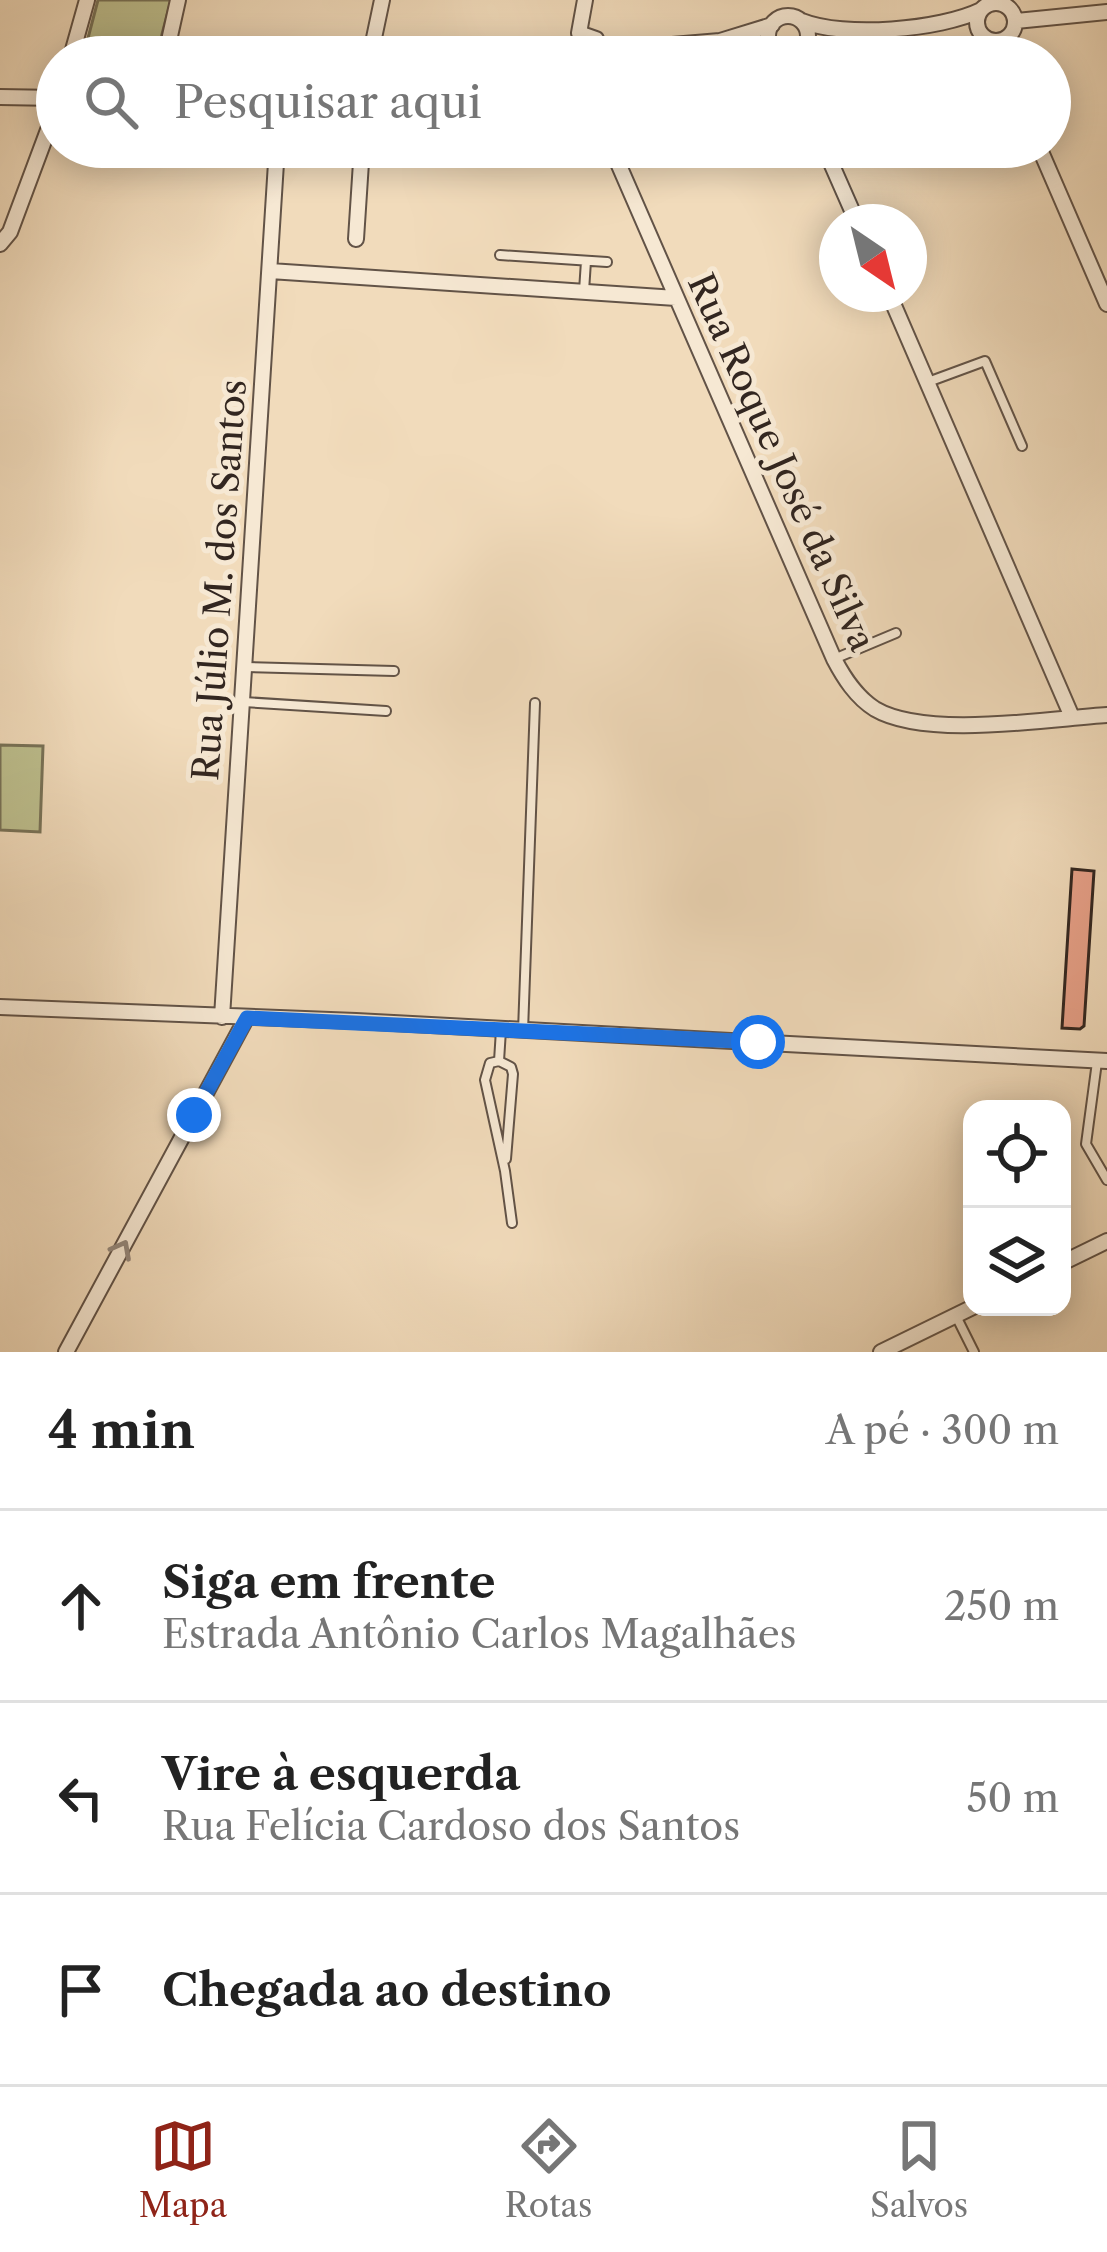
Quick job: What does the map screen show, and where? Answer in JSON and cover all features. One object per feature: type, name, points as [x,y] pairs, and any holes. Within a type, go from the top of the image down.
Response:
[{"type":"street","points":[[77,36],[87,0]]},
{"type":"street","points":[[170,36],[178,0]]},
{"type":"street","points":[[374,36],[382,0]]},
{"type":"street","points":[[579,33],[585,0]]},
{"type":"street","points":[[770,36],[787,0]]},
{"type":"street","points":[[743,36],[788,16],[824,29],[858,30],[955,20],[999,1],[1011,8],[1011,36]]},
{"type":"street","points":[[980,10],[976,22],[982,35]]},
{"type":"street","points":[[1003,36],[1013,28],[1107,12]]},
{"type":"street","points":[[802,21],[806,36]]},
{"type":"street","points":[[919,25],[982,35]]},
{"type":"street","points":[[829,36],[858,30]]},
{"type":"street","points":[[572,36],[591,36]]},
{"type":"street","points":[[0,98],[36,101]]},
{"type":"street","points":[[0,244],[10,232],[36,160]]},
{"type":"street","name":"Rua Júlio M. dos Santos","points":[[222,1017],[276,168]]},
{"type":"street","points":[[356,238],[361,168]]},
{"type":"street","name":"Rua Roque José da Silva","points":[[620,168],[834,659],[859,696],[874,708],[912,723],[1107,715]]},
{"type":"street","points":[[833,168],[849,204]]},
{"type":"street","points":[[1048,168],[1107,304]]},
{"type":"street","points":[[270,271],[676,298]]},
{"type":"street","points":[[897,312],[1072,717]]},
{"type":"street","points":[[0,1007],[1102,1061]]},
{"type":"street","points":[[66,1352],[247,1018]]},
{"type":"street","points":[[1071,1259],[1107,1241]]},
{"type":"street","points":[[881,1352],[963,1312]]},
{"type":"lane","points":[[500,255],[607,262]]},
{"type":"lane","points":[[584,292],[586,261]]},
{"type":"lane","points":[[927,382],[985,361],[1022,446]]},
{"type":"lane","points":[[834,659],[896,633]]},
{"type":"lane","points":[[243,667],[394,671]]},
{"type":"lane","points":[[241,701],[386,711]]},
{"type":"lane","points":[[523,1031],[536,703]]},
{"type":"lane","points":[[501,1030],[499,1060],[484,1071],[512,1223]]},
{"type":"lane","points":[[499,1060],[513,1074],[505,1171]]},
{"type":"lane","points":[[1102,1061],[1086,1144],[1107,1180]]},
{"type":"lane","points":[[956,1316],[974,1352]]},
{"type":"green space","points":[[98,0],[171,0],[162,36],[89,36]]},
{"type":"green space","points":[[0,745],[43,746],[40,832],[0,830]]},
{"type":"building","points":[[1072,869],[1094,871],[1084,1026],[1080,1029],[1062,1028]]},
{"type":"route","points":[[194,1115],[247,1018],[758,1042]]}]
